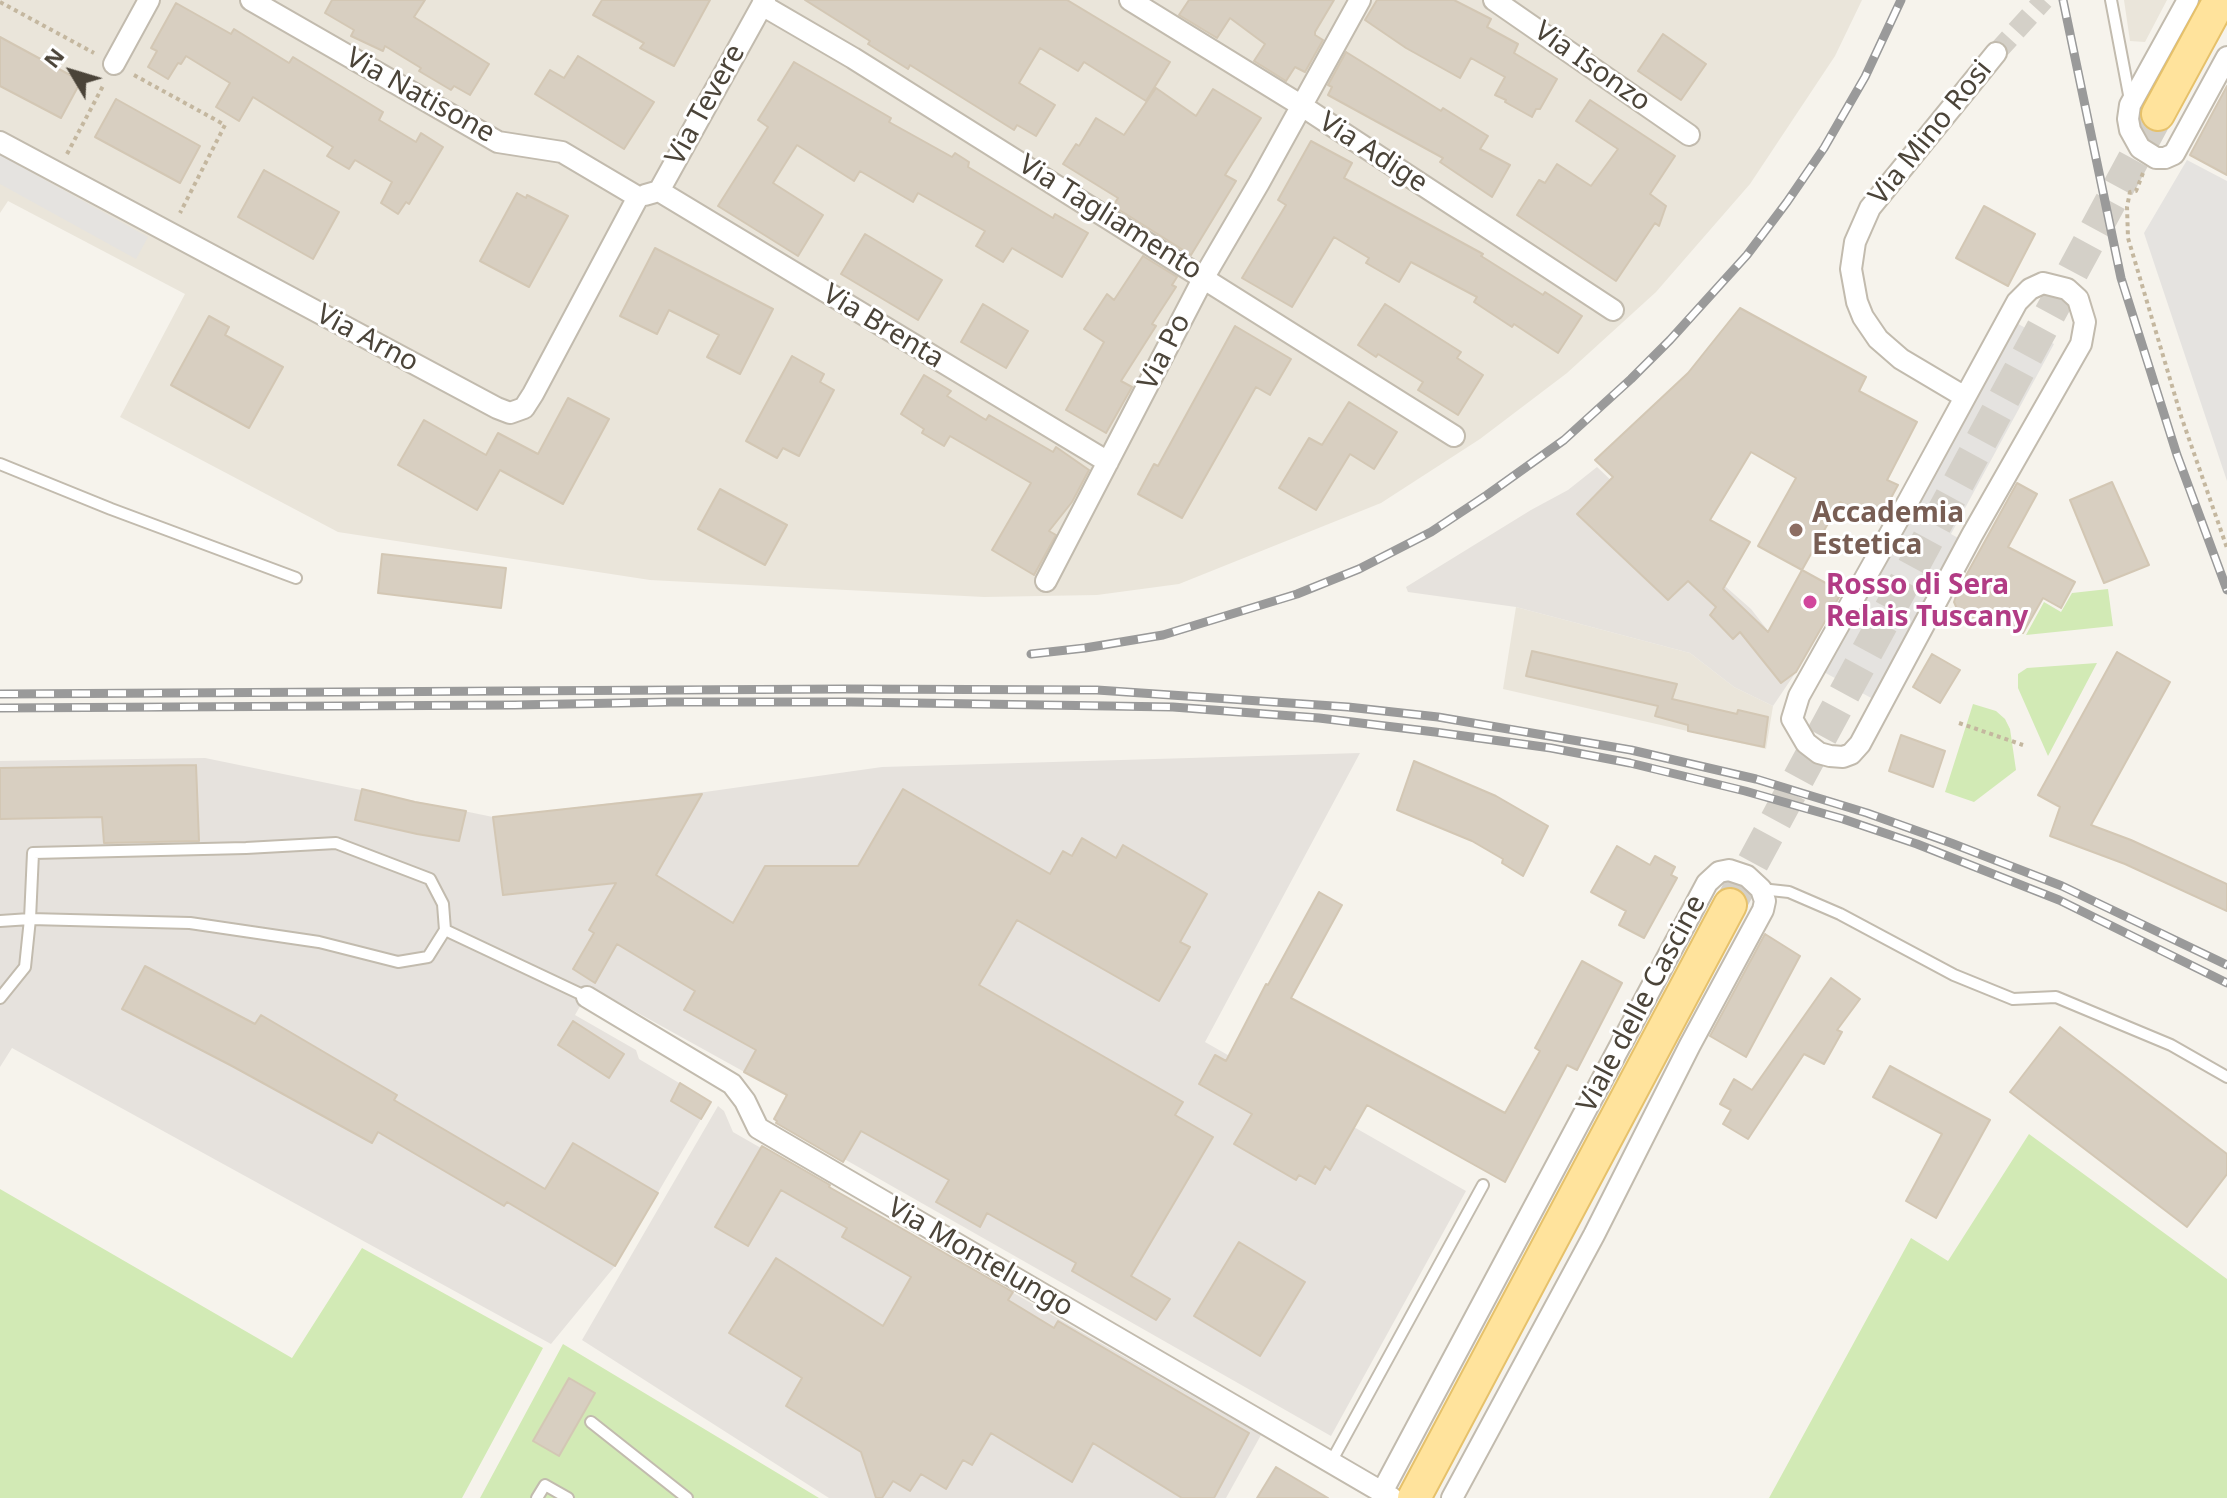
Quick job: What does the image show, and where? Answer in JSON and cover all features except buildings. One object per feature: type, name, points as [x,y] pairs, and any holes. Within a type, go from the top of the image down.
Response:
[{"type":"main road","points":[[2144,109],[2220,0]]},
{"type":"main road","name":"Viale delle Cascine","points":[[1414,1498],[1730,905]]},
{"type":"street","points":[[114,64],[149,0]]},
{"type":"street","name":"Via Natisone","points":[[251,0],[498,142],[562,152],[638,197]]},
{"type":"street","name":"Via Adige","points":[[1130,0],[1302,106],[1613,310]]},
{"type":"street","name":"Via Po","points":[[1046,581],[1204,277],[1360,0]]},
{"type":"street","name":"Via Isonzo","points":[[1494,0],[1689,135]]},
{"type":"street","points":[[2188,0],[2144,109],[2128,119],[2140,148],[2149,155],[2165,158],[2174,154],[2227,57]]},
{"type":"street","name":"Via Tevere","points":[[638,197],[659,191],[763,2]]},
{"type":"street","name":"Via Tagliamento","points":[[763,2],[1454,436]]},
{"type":"street","name":"Via Mino Rosi","points":[[1965,397],[1901,359],[1878,339],[1857,302],[1851,269],[1855,242],[1870,208],[1996,53]]},
{"type":"street","name":"Via Arno","points":[[0,142],[510,413],[524,408],[533,394],[638,197]]},
{"type":"street","name":"Via Brenta","points":[[659,191],[1108,462]]},
{"type":"street","points":[[2043,283],[2072,292],[2082,306],[2085,322],[2081,344],[1972,535],[1860,744],[1851,754],[1843,757],[1819,753],[1800,735],[1792,719],[1794,707],[1965,397],[2017,302],[2025,293],[2043,283]]},
{"type":"street","name":"Viale delle Cascine","points":[[1387,1495],[1707,883],[1719,872],[1729,870],[1747,876],[1761,889]]},
{"type":"street","points":[[1452,1498],[1588,1247],[1690,1045],[1763,910],[1765,901],[1761,889]]},
{"type":"street","name":"Via Montelungo","points":[[587,997],[732,1084],[745,1101],[758,1128],[1387,1495]]},
{"type":"lane","points":[[2111,0],[2144,109]]},
{"type":"lane","points":[[0,464],[296,578]]},
{"type":"lane","points":[[0,921],[30,919],[190,923],[319,942],[398,962],[428,957],[445,930],[443,904],[430,879],[336,843],[33,853],[30,919],[25,967],[0,998]]},
{"type":"lane","points":[[1761,889],[1789,892],[1840,914],[1954,975],[2013,999],[2056,997],[2171,1045],[2227,1077]]},
{"type":"lane","points":[[445,930],[587,997]]},
{"type":"lane","points":[[1331,1462],[1483,1185]]},
{"type":"lane","points":[[591,1422],[687,1498]]},
{"type":"lane","points":[[537,1498],[545,1485],[568,1498]]},
{"type":"path","points":[[0,2],[225,125],[170,233]]},
{"type":"path","points":[[58,173],[114,64]]},
{"type":"path","points":[[2149,155],[2136,191],[2130,192],[2128,238],[2181,416],[2227,548]]},
{"type":"path","points":[[1959,723],[2023,745]]},
{"type":"shaded area","points":[[0,0],[1862,0],[1835,56],[1750,184],[1656,292],[1567,373],[1480,439],[1381,503],[1179,584],[1097,595],[984,597],[650,580],[338,532],[120,417],[185,294],[8,201],[0,213]]},
{"type":"shaded area","points":[[2124,0],[2167,0],[2145,42],[2130,41]]},
{"type":"shaded area","points":[[0,155],[148,237],[136,259],[0,184]]},
{"type":"shaded area","points":[[2187,160],[2227,181],[2227,481],[2144,233]]},
{"type":"shaded area","points":[[2013,321],[2054,344],[1951,534],[1960,539],[1873,699],[1822,671]]},
{"type":"shaded area","points":[[1597,467],[1751,609],[1798,669],[1773,706],[1734,687],[1690,653],[1516,607],[1408,592],[1406,587],[1568,490]]},
{"type":"shaded area","points":[[1516,607],[1690,653],[1734,687],[1773,706],[1766,749],[1503,689]]},
{"type":"shaded area","points":[[1360,753],[1205,1042],[1466,1191],[1331,1436],[774,1119],[786,1095],[591,987],[575,1015],[636,1050],[639,1059],[711,1102],[615,1266],[551,1344],[12,1048],[0,1067],[0,761],[205,758],[493,817],[882,767]]},
{"type":"shaded area","points":[[718,1106],[724,1111],[733,1132],[1261,1435],[1226,1498],[829,1498],[582,1340]]},
{"type":"green space","points":[[2108,589],[2113,626],[2026,635],[2044,602],[2061,612],[2072,593]]},
{"type":"green space","points":[[2097,663],[2048,756],[2018,688],[2018,674],[2027,668]]},
{"type":"green space","points":[[1973,704],[1996,711],[2005,719],[2010,729],[2016,770],[1974,802],[1945,792]]},
{"type":"green space","points":[[2029,1134],[2227,1279],[2227,1498],[1769,1498],[1911,1238],[1948,1261]]},
{"type":"green space","points":[[0,1189],[292,1358],[362,1248],[543,1348],[462,1498],[0,1498]]},
{"type":"green space","points":[[563,1344],[819,1498],[480,1498]]},
{"type":"tunnel","points":[[1996,53],[2044,0]]},
{"type":"tunnel","points":[[1730,905],[2158,114]]},
{"type":"railway","points":[[1031,654],[1163,635],[1297,594],[1359,569],[1431,532],[1564,440],[1670,340],[1747,255],[1824,148],[1865,77],[1901,0]]},
{"type":"railway","points":[[2063,0],[2121,278],[2177,455],[2227,590]]},
{"type":"railway","points":[[0,694],[1097,690],[1348,707],[1438,717],[1631,750],[1756,779],[1867,813],[2062,886],[2227,965]]},
{"type":"railway","points":[[0,708],[671,702],[1173,707],[1319,718],[1435,732],[1551,748],[1630,763],[1843,819],[1917,844],[2059,900],[2227,983]]},
{"type":"place","name":"Accademia Estetica","points":[[1796,530]]},
{"type":"place","name":"Rosso di Sera Relais Tuscany","points":[[1810,602]]}]
